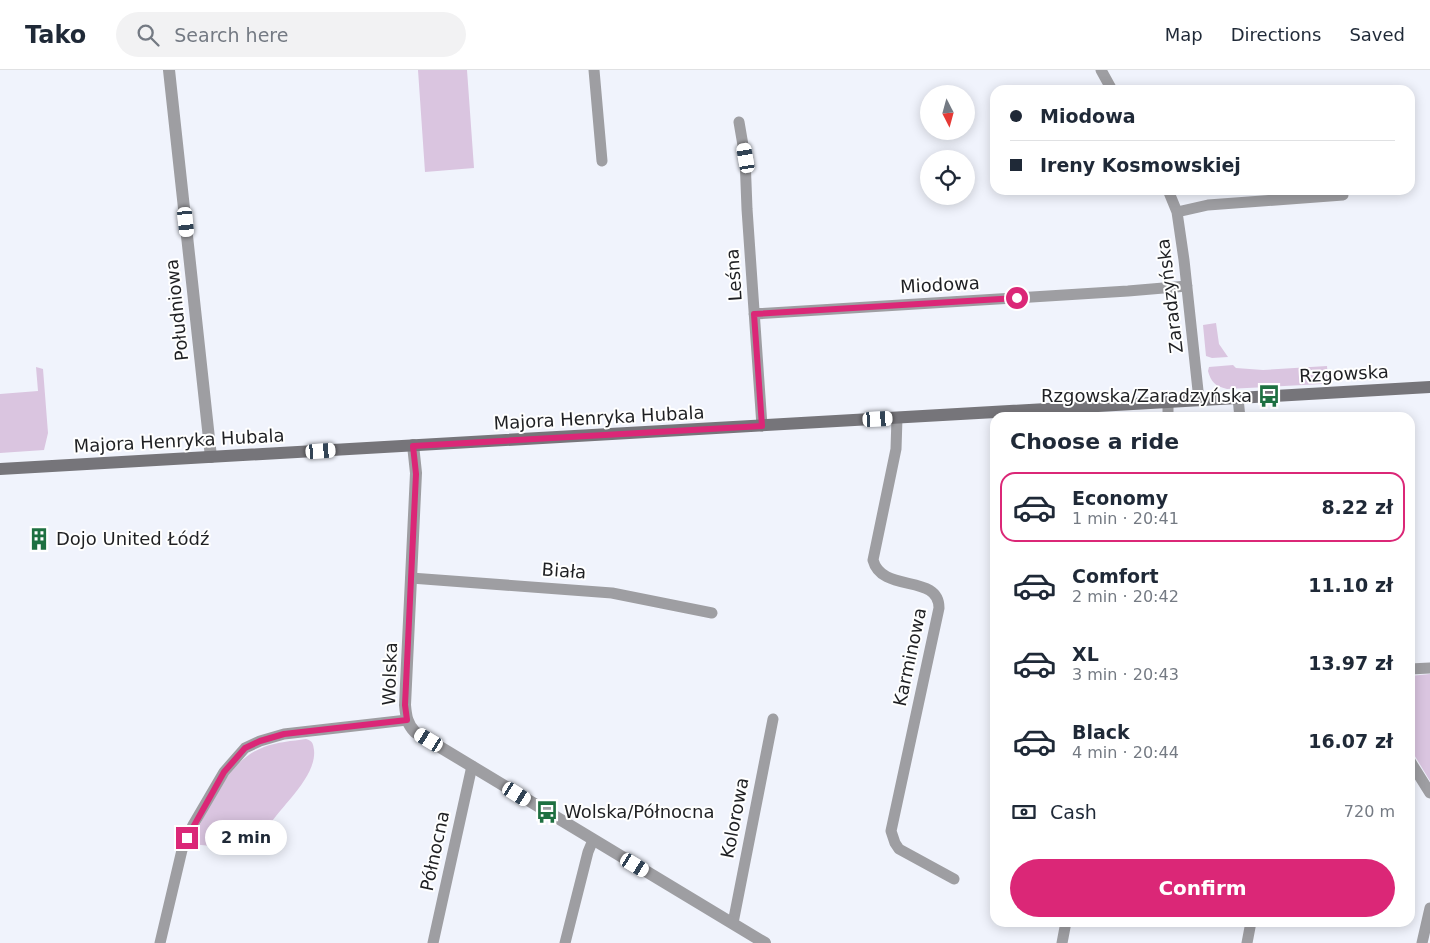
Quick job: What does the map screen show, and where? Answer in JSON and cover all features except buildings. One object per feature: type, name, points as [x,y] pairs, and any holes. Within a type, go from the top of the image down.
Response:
[{"type":"main road","name":"Rzgowska","points":[[1199,400],[1430,387]]},
{"type":"main road","name":"Majora Henryka Hubala","points":[[999,412],[1199,400]]},
{"type":"main road","name":"Majora Henryka Hubala","points":[[0,469],[990,413]]},
{"type":"street","name":"Południowa","points":[[169,70],[211,457]]},
{"type":"street","points":[[594,70],[602,161]]},
{"type":"street","points":[[1101,70],[1109,85]]},
{"type":"street","name":"Leśna","points":[[740,122],[746,158],[746,209],[762,426]]},
{"type":"street","name":"Zaradzyńska","points":[[1170,195],[1177,212],[1199,400]]},
{"type":"street","points":[[1177,212],[1208,206],[1343,195]]},
{"type":"street","name":"Miodowa","points":[[754,314],[1128,292],[1187,286]]},
{"type":"street","points":[[1238,398],[1239,412]]},
{"type":"street","points":[[1168,402],[1168,412]]},
{"type":"street","name":"Karminowa","points":[[897,418],[896,449],[873,560],[874,567],[882,576],[931,591],[939,599],[939,608],[891,831],[895,843],[904,852],[954,879]]},
{"type":"street","name":"Wolska","points":[[413,446],[416,474],[405,705],[407,720],[415,732],[765,943]]},
{"type":"street","name":"Biała","points":[[411,578],[612,593],[712,613]]},
{"type":"street","points":[[1415,669],[1430,668]]},
{"type":"street","name":"Kolorowa","points":[[733,923],[773,719]]},
{"type":"street","points":[[160,943],[182,850],[192,825],[224,772],[245,748],[260,741],[284,734],[407,720]]},
{"type":"street","name":"Północna","points":[[433,943],[472,766]]},
{"type":"street","points":[[1415,769],[1430,793]]},
{"type":"street","points":[[565,943],[588,852],[593,840]]},
{"type":"street","points":[[1422,943],[1430,908]]},
{"type":"street","points":[[1062,943],[1065,927]]},
{"type":"street","points":[[1247,943],[1251,927]]},
{"type":"shaded area","points":[[418,70],[467,70],[474,168],[425,172]]},
{"type":"shaded area","points":[[1216,323],[1219,344],[1228,357],[1212,358],[1206,356],[1203,325]]},
{"type":"shaded area","points":[[1233,365],[1236,368],[1263,370],[1327,366],[1328,379],[1322,384],[1227,389],[1212,381],[1208,371],[1209,367]]},
{"type":"shaded area","points":[[36,367],[43,369],[48,433],[44,450],[0,453],[0,394],[38,391]]},
{"type":"shaded area","points":[[1430,674],[1430,781],[1415,756],[1415,676]]},
{"type":"shaded area","points":[[306,739],[312,743],[314,750],[313,761],[309,771],[296,792],[271,823],[257,850],[190,844],[211,802],[239,763],[264,747]]},
{"type":"place","name":"Rzgowska/Zaradzyńska","points":[[1269,396]]},
{"type":"place","name":"Dojo United Łódź","points":[[39,539]]},
{"type":"place","name":"Wolska/Północna","points":[[547,812]]},
{"type":"route","points":[[187,838],[192,825],[224,772],[245,748],[260,741],[284,734],[407,720],[405,705],[416,474],[413,446],[762,426],[754,314],[1017,298]]}]
